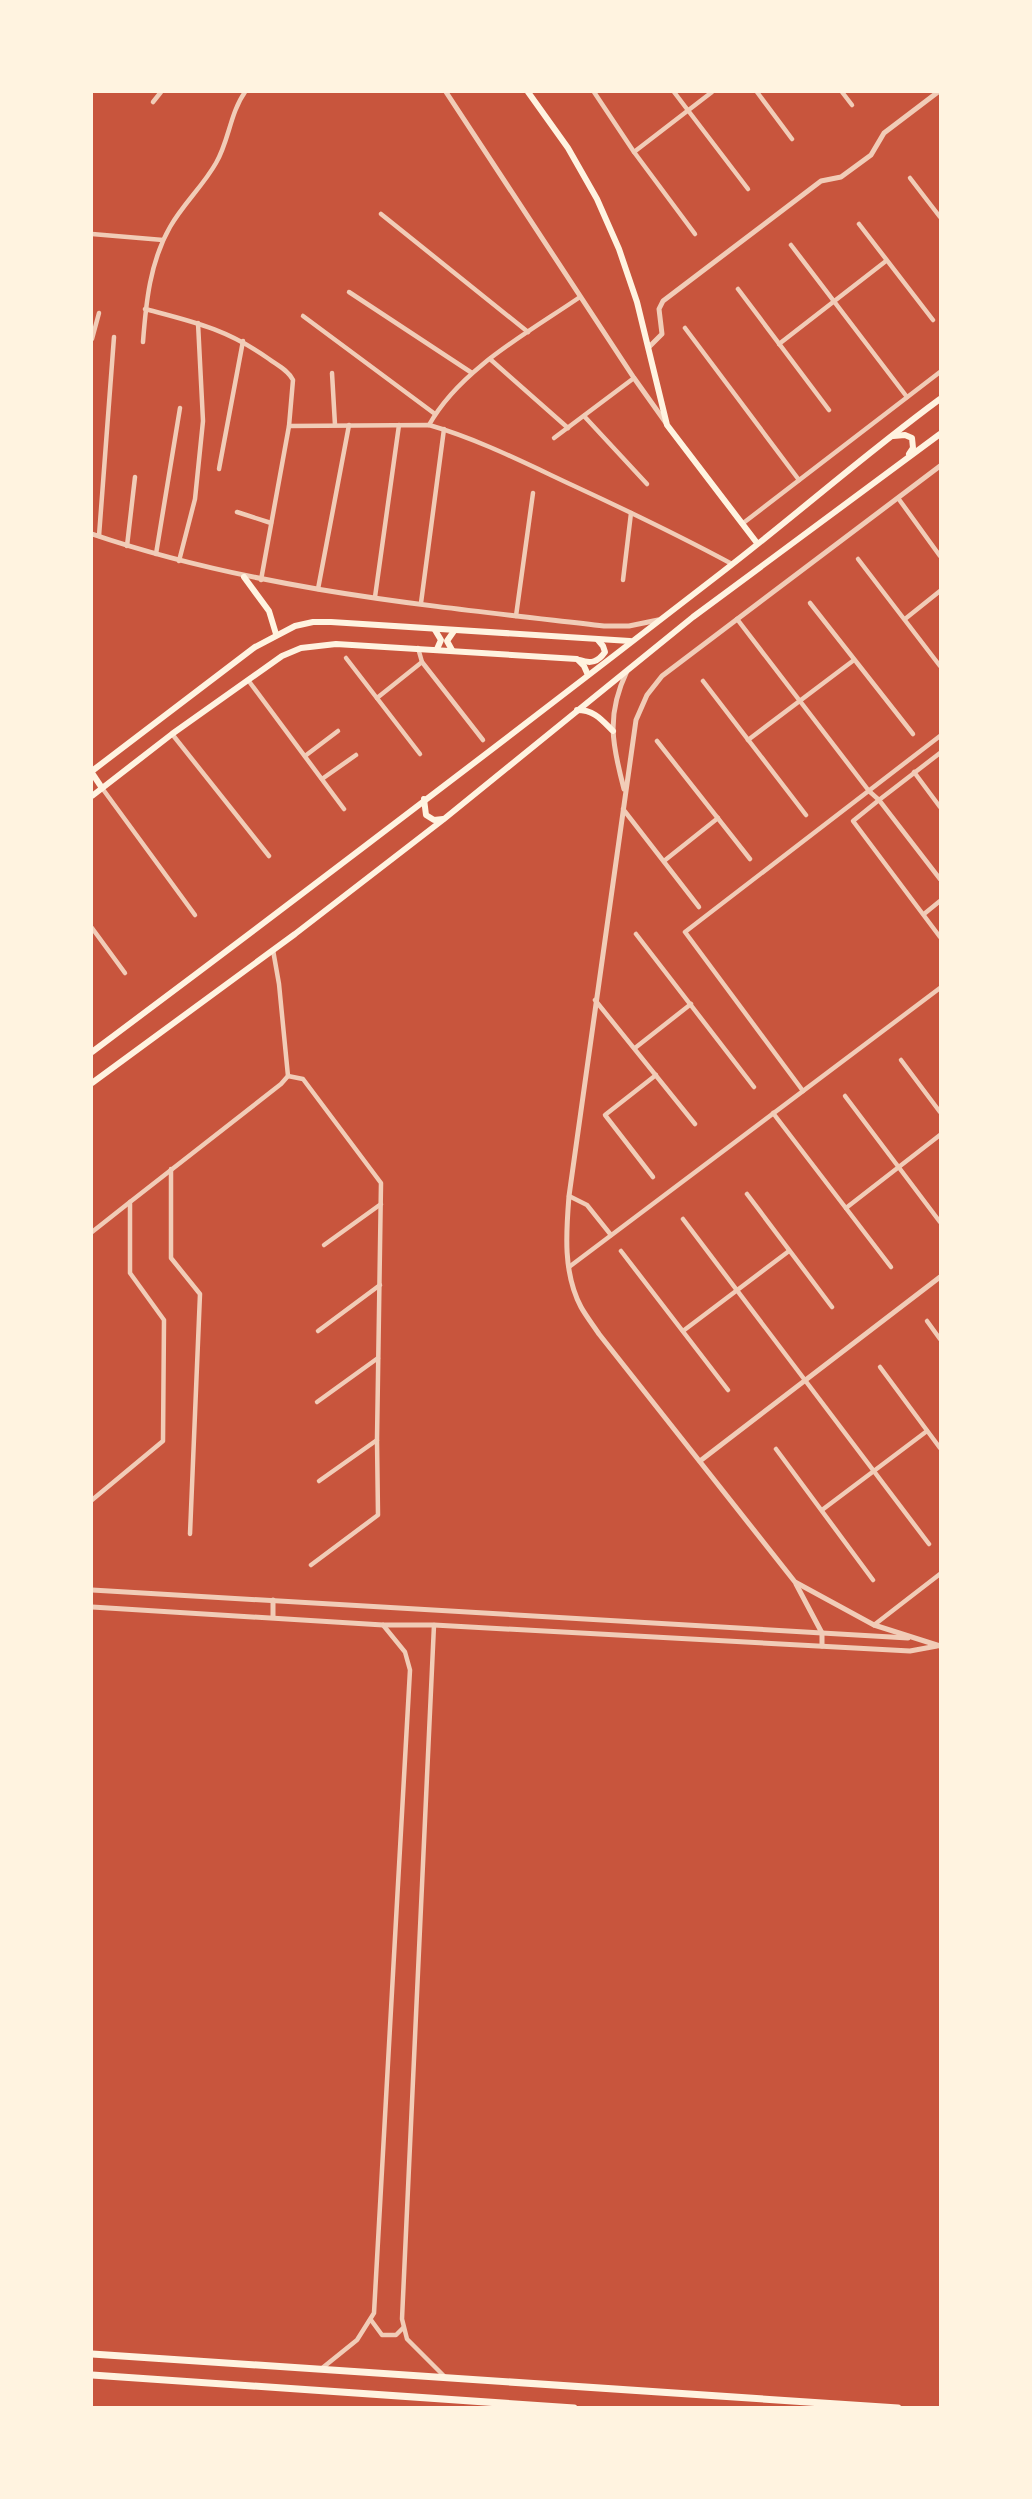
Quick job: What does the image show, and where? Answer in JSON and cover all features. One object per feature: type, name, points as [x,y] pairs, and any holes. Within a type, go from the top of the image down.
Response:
[{"type":"main road","points":[[528,92],[568,148],[597,199],[619,249],[637,302],[667,425],[757,543]]},
{"type":"main road","points":[[92,1052],[588,675],[940,399]]},
{"type":"main road","points":[[92,1083],[273,950],[444,819],[693,616],[940,434]]},
{"type":"main road","points":[[884,441],[901,435],[912,438],[914,448],[901,463]]},
{"type":"main road","points":[[244,577],[269,611],[276,634]]},
{"type":"main road","points":[[102,788],[92,772],[255,647],[276,634],[313,622],[630,641]]},
{"type":"main road","points":[[435,630],[441,640],[436,649]]},
{"type":"main road","points":[[452,650],[447,641],[454,631]]},
{"type":"main road","points":[[92,795],[282,656],[301,648],[318,644],[418,648],[595,662],[605,652],[597,640]]},
{"type":"main road","points":[[577,659],[584,666],[588,675]]},
{"type":"main road","points":[[576,711],[588,710],[595,713],[613,731]]},
{"type":"main road","points":[[424,799],[426,815],[434,820],[444,819]]},
{"type":"main road","points":[[92,2354],[898,2408]]},
{"type":"main road","points":[[92,2375],[574,2408]]},
{"type":"street","points":[[153,102],[161,92]]},
{"type":"street","points":[[143,342],[145,309],[155,256],[171,225],[216,164],[229,125],[245,92]]},
{"type":"street","points":[[446,92],[667,425]]},
{"type":"street","points":[[594,92],[634,152],[695,234]]},
{"type":"street","points":[[674,92],[748,189]]},
{"type":"street","points":[[634,152],[712,92]]},
{"type":"street","points":[[757,92],[792,139]]},
{"type":"street","points":[[842,92],[852,105]]},
{"type":"street","points":[[649,347],[662,334],[659,309],[663,301],[822,182],[842,177],[871,155],[884,133],[938,92]]},
{"type":"street","points":[[910,178],[940,217]]},
{"type":"street","points":[[381,214],[528,332]]},
{"type":"street","points":[[858,224],[933,320]]},
{"type":"street","points":[[92,234],[163,240]]},
{"type":"street","points":[[791,245],[907,397]]},
{"type":"street","points":[[779,344],[886,261]]},
{"type":"street","points":[[738,289],[829,410]]},
{"type":"street","points":[[349,292],[472,373]]},
{"type":"street","points":[[429,425],[435,414],[472,373],[580,297]]},
{"type":"street","points":[[145,309],[222,331],[243,341],[290,374],[294,390],[290,426],[261,580]]},
{"type":"street","points":[[92,339],[99,313]]},
{"type":"street","points":[[303,316],[435,414]]},
{"type":"street","points":[[179,561],[195,499],[203,421],[198,323]]},
{"type":"street","points":[[685,328],[799,480]]},
{"type":"street","points":[[99,536],[114,337]]},
{"type":"street","points":[[219,470],[243,341]]},
{"type":"street","points":[[490,359],[568,428]]},
{"type":"street","points":[[742,524],[940,372]]},
{"type":"street","points":[[332,373],[335,425]]},
{"type":"street","points":[[554,438],[634,378]]},
{"type":"street","points":[[156,554],[180,408]]},
{"type":"street","points":[[584,416],[647,483]]},
{"type":"street","points":[[318,589],[349,425]]},
{"type":"street","points":[[375,597],[399,425]]},
{"type":"street","points":[[290,426],[429,425],[444,429],[533,466],[732,564]]},
{"type":"street","points":[[421,603],[444,429]]},
{"type":"street","points":[[822,1646],[822,1633],[795,1582],[599,1334],[580,1306],[569,1267],[566,1237],[569,1196],[625,791],[636,720],[646,695],[662,676],[940,466]]},
{"type":"street","points":[[127,546],[135,477]]},
{"type":"street","points":[[516,616],[533,493]]},
{"type":"street","points":[[897,498],[940,556]]},
{"type":"street","points":[[237,512],[271,523]]},
{"type":"street","points":[[623,580],[631,513]]},
{"type":"street","points":[[92,534],[179,561],[244,577],[318,589],[604,626],[629,626],[658,620]]},
{"type":"street","points":[[858,559],[940,666]]},
{"type":"street","points":[[905,619],[940,591]]},
{"type":"street","points":[[810,603],[913,734]]},
{"type":"street","points":[[737,619],[869,791],[879,800],[940,879]]},
{"type":"street","points":[[418,648],[422,662],[483,740]]},
{"type":"street","points":[[346,657],[420,754]]},
{"type":"street","points":[[748,740],[854,660]]},
{"type":"street","points":[[377,698],[422,662]]},
{"type":"street","points":[[625,791],[614,752],[613,731],[616,694],[627,669]]},
{"type":"street","points":[[248,680],[344,809]]},
{"type":"street","points":[[703,681],[806,815]]},
{"type":"street","points":[[305,756],[338,731]]},
{"type":"street","points":[[172,735],[269,856]]},
{"type":"street","points":[[803,1091],[685,932],[940,736]]},
{"type":"street","points":[[657,741],[750,859]]},
{"type":"street","points":[[940,753],[853,821],[940,937]]},
{"type":"street","points":[[322,779],[356,755]]},
{"type":"street","points":[[914,772],[940,807]]},
{"type":"street","points":[[102,788],[195,915]]},
{"type":"street","points":[[623,809],[699,906]]},
{"type":"street","points":[[664,861],[718,818]]},
{"type":"street","points":[[924,914],[940,901]]},
{"type":"street","points":[[92,928],[125,973]]},
{"type":"street","points":[[636,934],[754,1087]]},
{"type":"street","points":[[92,1232],[281,1084],[288,1076],[279,984],[273,950]]},
{"type":"street","points":[[569,1267],[940,988]]},
{"type":"street","points":[[595,1000],[695,1124]]},
{"type":"street","points":[[635,1048],[690,1004]]},
{"type":"street","points":[[901,1060],[940,1112]]},
{"type":"street","points":[[653,1177],[605,1115],[657,1075]]},
{"type":"street","points":[[288,1076],[303,1079],[381,1183],[378,1515],[311,1565]]},
{"type":"street","points":[[845,1096],[940,1222]]},
{"type":"street","points":[[774,1113],[891,1267]]},
{"type":"street","points":[[846,1208],[940,1134]]},
{"type":"street","points":[[171,1169],[171,1258],[200,1294],[190,1534]]},
{"type":"street","points":[[747,1194],[832,1307]]},
{"type":"street","points":[[569,1196],[587,1205],[611,1235]]},
{"type":"street","points":[[93,1496],[163,1441],[164,1320],[130,1273],[130,1202]]},
{"type":"street","points":[[324,1245],[381,1204]]},
{"type":"street","points":[[683,1219],[929,1544]]},
{"type":"street","points":[[621,1251],[728,1390]]},
{"type":"street","points":[[683,1331],[789,1251]]},
{"type":"street","points":[[700,1461],[805,1378],[940,1277]]},
{"type":"street","points":[[318,1331],[380,1285]]},
{"type":"street","points":[[927,1320],[940,1339]]},
{"type":"street","points":[[317,1402],[378,1358]]},
{"type":"street","points":[[880,1367],[940,1448]]},
{"type":"street","points":[[822,1510],[927,1431]]},
{"type":"street","points":[[319,1480],[377,1440]]},
{"type":"street","points":[[776,1449],[873,1580]]},
{"type":"street","points":[[874,1625],[940,1574]]},
{"type":"street","points":[[795,1582],[874,1625],[940,1646]]},
{"type":"street","points":[[92,1590],[909,1638],[940,1646]]},
{"type":"street","points":[[273,1600],[273,1617]]},
{"type":"street","points":[[92,1607],[910,1651],[940,1646]]},
{"type":"street","points":[[321,2369],[357,2340],[374,2313],[410,1671],[405,1652],[383,1624]]},
{"type":"street","points":[[434,1625],[403,2328],[407,2339],[444,2376]]},
{"type":"street","points":[[371,2320],[382,2335],[396,2335],[403,2328]]}]
